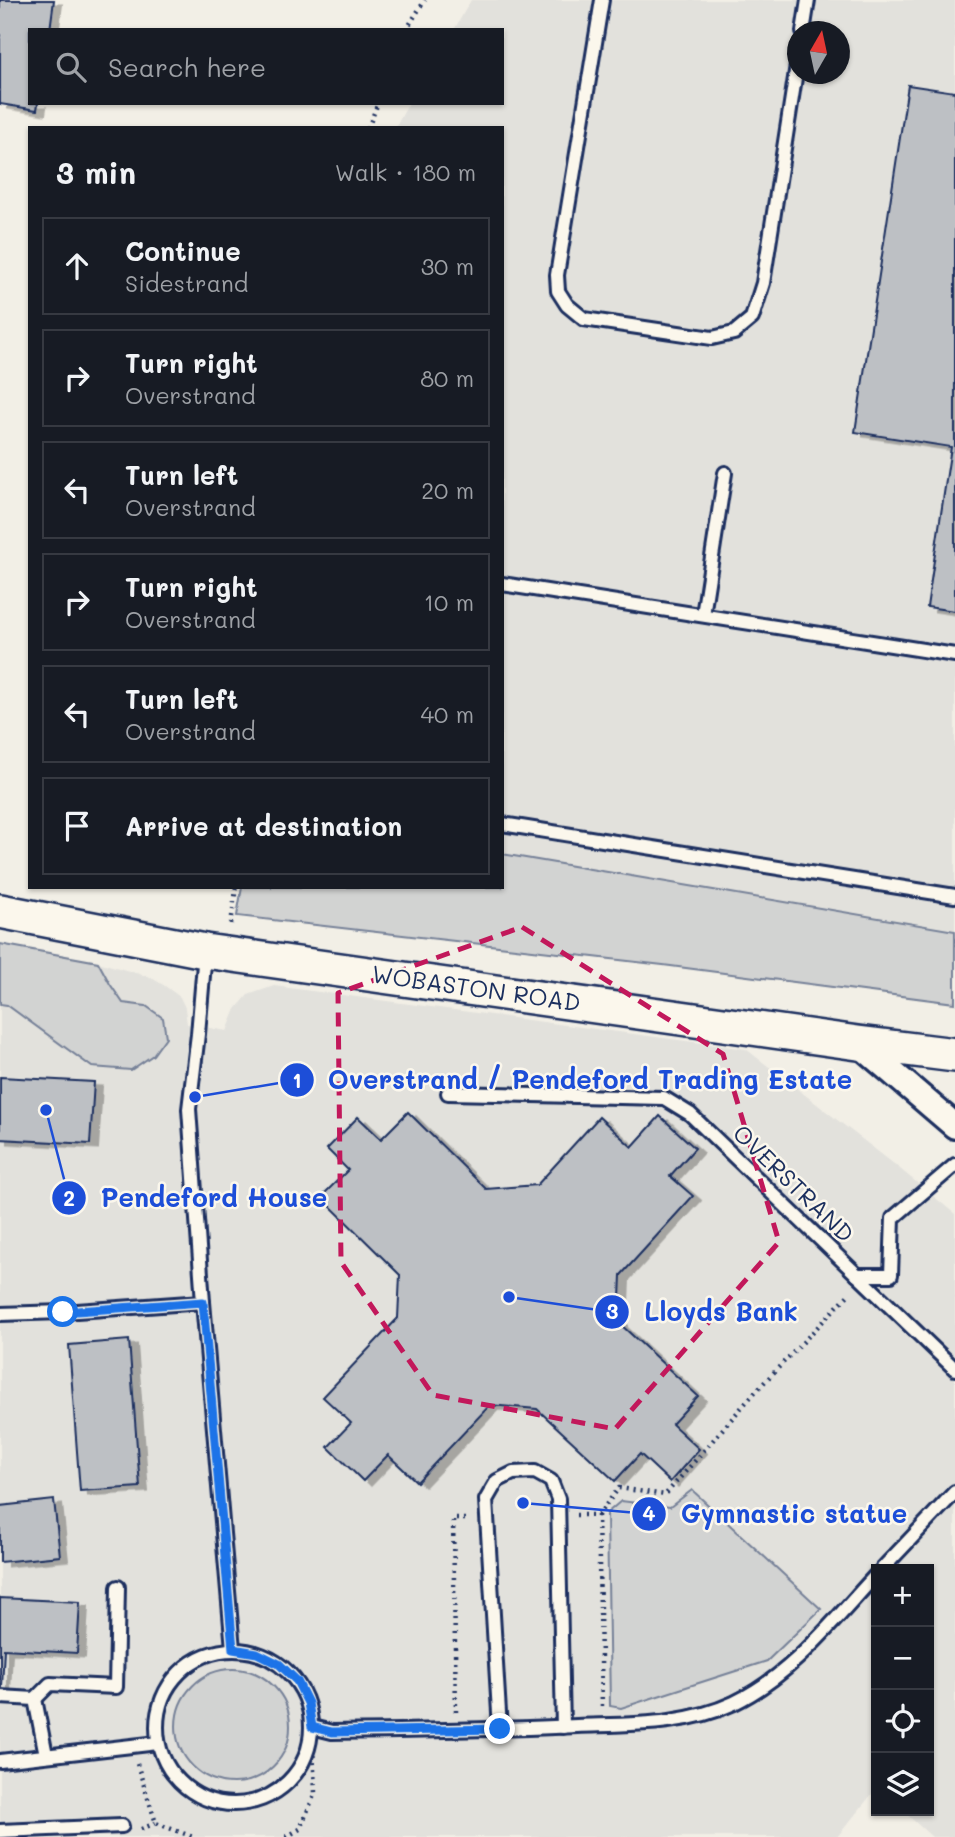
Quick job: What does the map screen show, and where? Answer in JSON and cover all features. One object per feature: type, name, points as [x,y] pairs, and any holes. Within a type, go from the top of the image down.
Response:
[{"type":"street","name":"WOBASTON ROAD","points":[[0,911],[217,941],[858,1044],[955,1055]]},
{"type":"street","points":[[858,1044],[955,1126]]},
{"type":"lane","points":[[602,0],[557,275],[558,290],[566,305],[584,319],[712,338],[734,333],[752,318],[763,283],[794,84]]},
{"type":"lane","points":[[805,21],[808,0]]},
{"type":"lane","points":[[703,615],[725,473]]},
{"type":"lane","points":[[504,584],[955,655]]},
{"type":"lane","points":[[504,824],[955,895]]},
{"type":"lane","points":[[217,941],[198,1034],[189,1109],[233,1649]]},
{"type":"lane","name":"OVERSTRAND","points":[[448,1093],[664,1098],[690,1114],[955,1369]]},
{"type":"lane","points":[[860,1277],[891,1275],[893,1219],[955,1165]]},
{"type":"lane","points":[[0,1314],[203,1302]]},
{"type":"lane","points":[[500,1729],[486,1500],[497,1481],[513,1474],[536,1472],[551,1481],[558,1499],[563,1727]]},
{"type":"lane","points":[[887,1564],[955,1492]]},
{"type":"lane","points":[[312,1727],[332,1732],[500,1729],[656,1723],[696,1717],[735,1703],[793,1663],[871,1580]]},
{"type":"lane","points":[[0,1697],[35,1699],[50,1684],[116,1687],[118,1587]]},
{"type":"lane","points":[[233,1649],[257,1653],[279,1664],[297,1681],[308,1703],[312,1727],[307,1752],[296,1774],[277,1791],[254,1801],[229,1804],[205,1798],[184,1786],[168,1766],[158,1743],[157,1720],[162,1698],[173,1678],[190,1663],[211,1653],[233,1649]]},
{"type":"lane","points":[[35,1699],[46,1755]]},
{"type":"lane","points":[[0,1760],[158,1743]]},
{"type":"lane","points":[[0,1831],[122,1826]]},
{"type":"path","points":[[408,28],[425,0]]},
{"type":"path","points":[[369,126],[376,105]]},
{"type":"path","points":[[217,941],[235,889]]},
{"type":"path","points":[[603,1725],[598,1516],[619,1488],[665,1495],[860,1277]]},
{"type":"path","points":[[559,1516],[598,1516]]},
{"type":"path","points":[[457,1730],[453,1519],[488,1518]]},
{"type":"path","points":[[286,1837],[300,1829],[315,1793],[312,1727]]},
{"type":"path","points":[[131,1746],[156,1823],[193,1837]]},
{"type":"highlighted area","points":[[522,927],[723,1054],[779,1242],[615,1429],[433,1395],[341,1262],[338,993]]},
{"type":"shaded area","points":[[471,0],[955,0],[955,931],[504,854],[504,126],[396,126],[408,105],[504,105],[504,28],[455,28]]},
{"type":"shaded area","points":[[504,854],[955,931],[955,1003],[663,965],[237,916],[242,889],[504,889]]},
{"type":"shaded area","points":[[0,944],[98,962],[123,1003],[146,1006],[163,1018],[166,1037],[153,1055],[131,1070],[92,1067],[7,1005],[0,1004]]},
{"type":"shaded area","points":[[98,962],[150,977],[165,986],[180,997],[187,1024],[227,1031],[236,1009],[248,995],[274,986],[746,1049],[955,1214],[955,1837],[932,1837],[909,1816],[934,1816],[934,1564],[871,1564],[871,1795],[837,1837],[0,1837],[0,1004],[7,1005],[92,1067],[131,1070],[153,1055],[165,1037],[163,1018],[146,1006],[123,1003]]},
{"type":"shaded area","points":[[692,1490],[821,1609],[767,1661],[621,1708],[610,1706],[607,1513],[621,1501],[670,1507]]},
{"type":"shaded area","points":[[233,1669],[255,1673],[273,1686],[286,1704],[290,1726],[286,1748],[273,1766],[255,1779],[233,1783],[211,1779],[193,1766],[180,1748],[176,1726],[180,1704],[193,1686],[211,1673]]},
{"type":"building","points":[[0,0],[54,0],[50,28],[28,28],[28,105],[38,105],[37,110],[0,104]]},
{"type":"building","points":[[908,85],[955,92],[955,611],[927,607],[951,447],[855,432]]},
{"type":"building","points":[[0,1077],[94,1082],[90,1144],[0,1139]]},
{"type":"building","points":[[408,1112],[486,1189],[537,1185],[599,1117],[632,1147],[660,1116],[695,1148],[670,1176],[693,1196],[621,1275],[619,1323],[698,1396],[672,1424],[699,1449],[670,1482],[640,1454],[615,1481],[537,1409],[490,1405],[417,1482],[388,1455],[363,1481],[328,1447],[351,1423],[323,1397],[398,1318],[400,1275],[321,1197],[348,1170],[327,1149],[358,1117],[381,1139]]},
{"type":"building","points":[[129,1340],[140,1487],[80,1491],[69,1345]]},
{"type":"building","points":[[54,1500],[60,1556],[0,1562],[0,1506]]},
{"type":"building","points":[[0,1598],[80,1602],[77,1653],[4,1649],[0,1687]]},
{"type":"place","name":"Overstrand / Pendeford Trading Estate","points":[[195,1097]]},
{"type":"place","name":"Pendeford House","points":[[46,1110]]},
{"type":"place","name":"Lloyds Bank","points":[[509,1297]]},
{"type":"place","name":"Gymnastic statue","points":[[523,1503]]},
{"type":"route","points":[[63,1312],[203,1302],[233,1649],[257,1653],[279,1664],[297,1681],[308,1703],[312,1727],[332,1732],[500,1729]]}]
